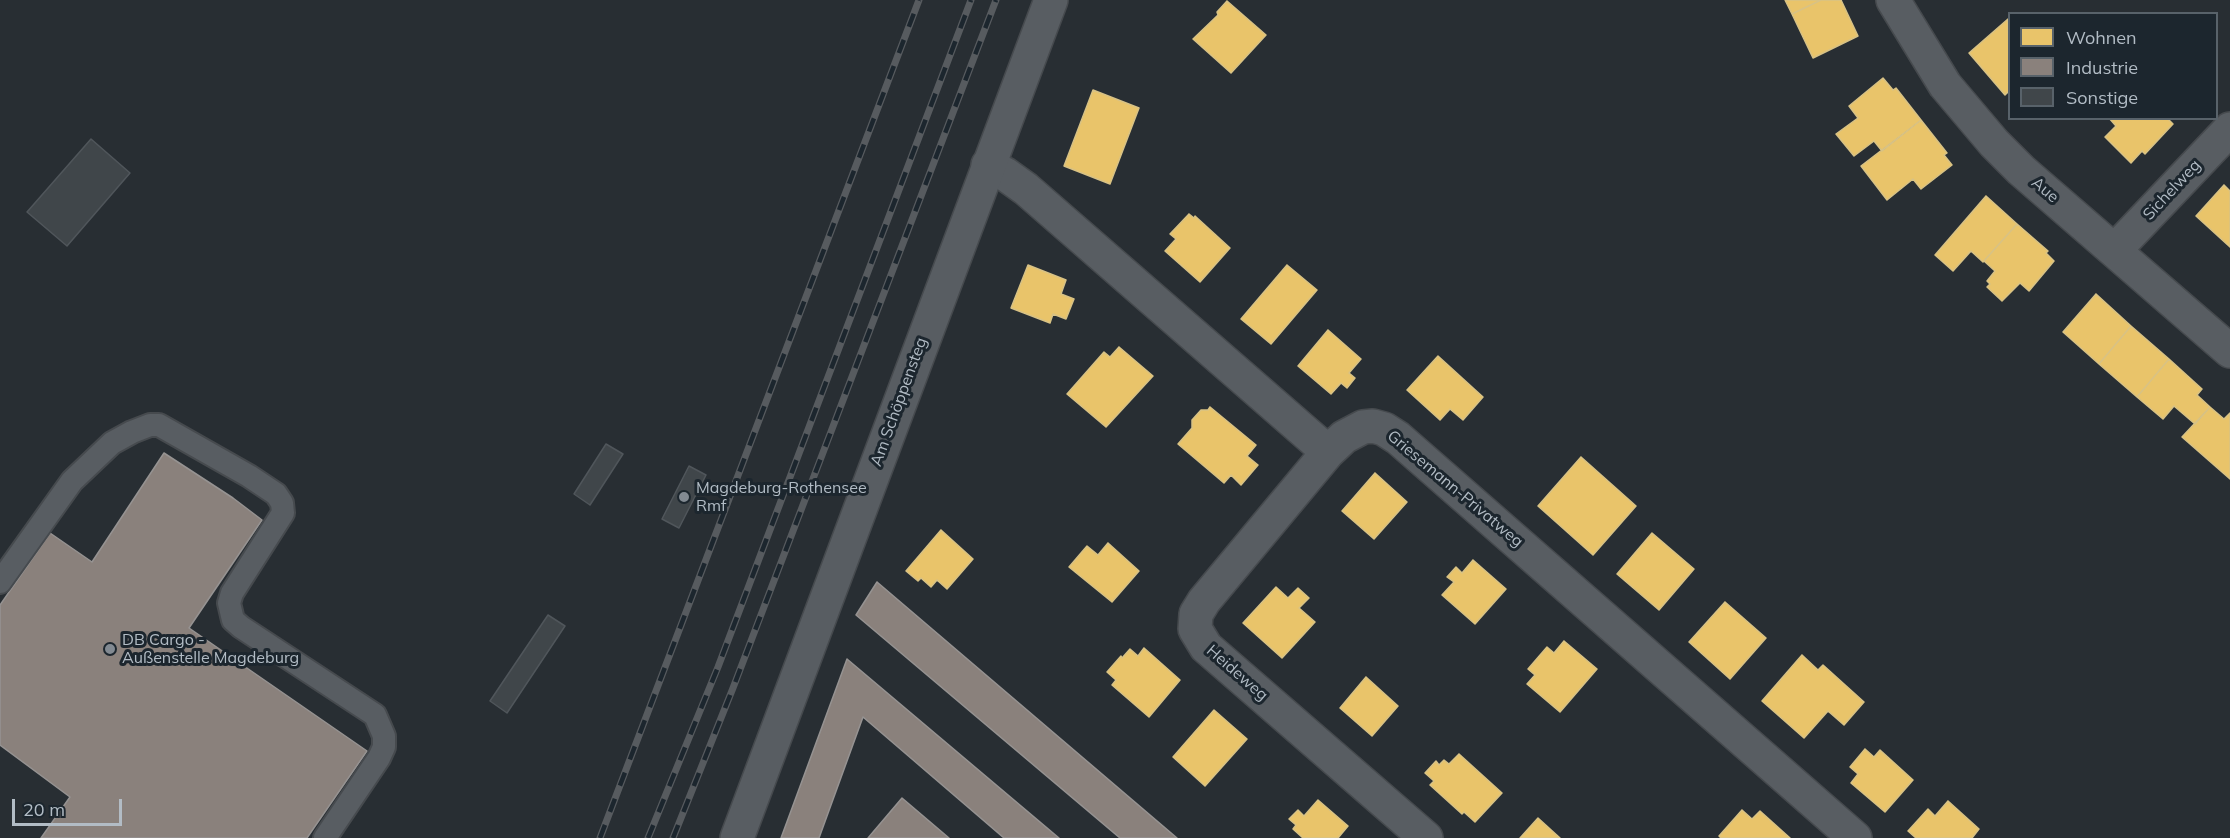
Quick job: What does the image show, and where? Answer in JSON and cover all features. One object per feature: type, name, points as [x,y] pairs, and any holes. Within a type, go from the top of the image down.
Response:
[{"type":"street","name":"Am Schöppensteg","points":[[736,838],[1051,0]]},
{"type":"street","name":"Aue","points":[[1893,0],[1945,85],[1967,113],[2021,170],[2230,351]]},
{"type":"street","name":"Sichelweg","points":[[2115,250],[2230,129]]},
{"type":"street","points":[[988,165],[1026,189],[1328,452]]},
{"type":"street","name":"Griesemann-Privatweg","points":[[1328,452],[1344,437],[1363,427],[1376,427],[1398,438],[1855,838]]},
{"type":"street","name":"Heideweg","points":[[1328,452],[1204,601],[1196,614],[1195,629],[1206,646],[1426,838]]},
{"type":"lane","points":[[0,582],[72,481],[112,444],[150,425],[159,425],[273,492],[280,499],[283,513],[232,593],[229,603],[233,620],[375,715],[384,736],[384,747],[379,758],[325,838]]},
{"type":"building: Wohnen","points":[[1785,0],[1821,0],[1792,14]]},
{"type":"building: Wohnen","points":[[1821,0],[1841,0],[1858,36],[1813,58],[1792,14]]},
{"type":"building: Wohnen","points":[[1227,1],[1266,35],[1231,73],[1193,39],[1218,15],[1217,12]]},
{"type":"building: Wohnen","points":[[2008,19],[2008,92],[2005,95],[1969,53]]},
{"type":"building: Wohnen","points":[[1883,78],[1893,90],[1896,88],[1921,120],[1882,151],[1874,141],[1854,156],[1836,134],[1858,118],[1849,106]]},
{"type":"building: Wohnen","points":[[1093,90],[1139,108],[1110,184],[1064,166]]},
{"type":"building: Wohnen","points":[[1921,120],[1947,153],[1944,155],[1952,165],[1921,189],[1913,179],[1887,200],[1861,166]]},
{"type":"building: Wohnen","points":[[2111,120],[2169,120],[2173,124],[2145,154],[2142,151],[2131,163],[2105,137],[2116,126]]},
{"type":"building: Wohnen","points":[[2224,185],[2230,191],[2230,247],[2196,216]]},
{"type":"building: Wohnen","points":[[1986,196],[2017,224],[1983,262],[1971,251],[1953,271],[1935,255]]},
{"type":"building: Wohnen","points":[[1189,214],[1194,218],[1195,216],[1230,248],[1200,282],[1165,251],[1176,239],[1170,234]]},
{"type":"building: Wohnen","points":[[2017,224],[2048,251],[2046,253],[2054,261],[2029,291],[2020,283],[2002,301],[1987,287],[1990,284],[1987,281],[1995,271],[1984,261]]},
{"type":"building: Wohnen","points":[[1028,265],[1066,280],[1061,294],[1074,299],[1066,319],[1053,314],[1050,323],[1011,308]]},
{"type":"building: Wohnen","points":[[1287,265],[1317,290],[1271,344],[1241,319]]},
{"type":"building: Wohnen","points":[[2096,294],[2131,326],[2099,364],[2063,332]]},
{"type":"building: Wohnen","points":[[2131,326],[2169,359],[2137,397],[2099,364]]},
{"type":"building: Wohnen","points":[[1328,330],[1361,359],[1349,373],[1355,378],[1347,388],[1341,383],[1331,394],[1298,366]]},
{"type":"building: Wohnen","points":[[1119,347],[1153,376],[1106,427],[1067,394],[1104,352],[1110,357]]},
{"type":"building: Wohnen","points":[[1438,356],[1483,397],[1463,420],[1450,409],[1440,420],[1407,390]]},
{"type":"building: Wohnen","points":[[2169,359],[2202,389],[2197,395],[2210,407],[2195,424],[2174,406],[2163,419],[2137,397]]},
{"type":"building: Wohnen","points":[[1210,407],[1256,445],[1247,456],[1258,465],[1241,485],[1231,475],[1224,483],[1178,444],[1192,428],[1192,420],[1201,410],[1208,410]]},
{"type":"building: Wohnen","points":[[2210,407],[2224,419],[2230,413],[2230,479],[2182,437]]},
{"type":"building: Wohnen","points":[[1581,457],[1636,506],[1593,555],[1538,506]]},
{"type":"building: Wohnen","points":[[1375,473],[1407,502],[1374,539],[1342,511]]},
{"type":"building: Wohnen","points":[[941,530],[973,559],[947,589],[937,580],[931,587],[921,578],[918,581],[906,571]]},
{"type":"building: Wohnen","points":[[1652,533],[1694,569],[1659,610],[1617,574]]},
{"type":"building: Wohnen","points":[[1108,543],[1139,571],[1112,602],[1069,567],[1087,546],[1098,555]]},
{"type":"building: Wohnen","points":[[1473,560],[1506,589],[1475,624],[1442,595],[1454,582],[1447,577],[1456,567],[1462,573]]},
{"type":"building: Wohnen","points":[[1276,587],[1288,598],[1298,588],[1309,598],[1299,608],[1315,622],[1282,658],[1243,623]]},
{"type":"building: Wohnen","points":[[1725,602],[1766,638],[1730,679],[1689,642]]},
{"type":"building: Wohnen","points":[[1564,641],[1597,669],[1560,712],[1527,684],[1535,675],[1528,669],[1547,647],[1554,653]]},
{"type":"building: Wohnen","points":[[1144,648],[1180,680],[1149,717],[1112,685],[1116,680],[1107,672],[1130,649],[1138,656]]},
{"type":"building: Wohnen","points":[[1802,655],[1818,670],[1823,665],[1864,702],[1844,725],[1828,711],[1804,738],[1762,701]]},
{"type":"building: Wohnen","points":[[1366,677],[1398,706],[1372,736],[1340,708]]},
{"type":"building: Wohnen","points":[[1214,710],[1247,739],[1205,786],[1173,757]]},
{"type":"building: Wohnen","points":[[1865,749],[1874,757],[1880,750],[1913,780],[1885,812],[1851,783],[1858,774],[1850,767]]},
{"type":"building: Wohnen","points":[[1459,754],[1502,793],[1475,822],[1464,812],[1462,814],[1430,785],[1434,781],[1425,773],[1436,761],[1439,765],[1444,760],[1449,764]]},
{"type":"building: Wohnen","points":[[1318,800],[1348,826],[1338,838],[1303,838],[1293,829],[1296,825],[1289,819],[1298,810],[1304,816]]},
{"type":"building: Wohnen","points":[[1948,801],[1979,829],[1972,838],[1916,838],[1908,831],[1928,809],[1935,816]]},
{"type":"building: Wohnen","points":[[1742,810],[1752,819],[1760,811],[1790,838],[1721,838],[1719,836]]},
{"type":"building: Wohnen","points":[[1538,818],[1560,838],[1520,838]]},
{"type":"building: Industrie","name":"DB Cargo - Außenstelle Magdeburg","points":[[164,453],[262,520],[189,628],[367,751],[307,838],[41,838],[70,797],[0,745],[0,605],[50,533],[92,562]]},
{"type":"building: Industrie","points":[[877,582],[1177,838],[1120,838],[856,615]]},
{"type":"building: Industrie","points":[[847,659],[1059,838],[1004,838],[863,717],[819,838],[781,838]]},
{"type":"building: Industrie","points":[[902,798],[949,838],[868,838]]},
{"type":"building: Sonstige","points":[[91,139],[130,173],[67,246],[27,212]]},
{"type":"building: Sonstige","points":[[606,444],[623,454],[590,505],[574,494]]},
{"type":"building: Sonstige","name":"Magdeburg-Rothensee Rmf","points":[[689,466],[706,475],[679,528],[662,519]]},
{"type":"building: Sonstige","points":[[548,615],[565,626],[507,713],[490,701]]},
{"type":"railway","points":[[600,838],[919,0]]},
{"type":"railway","points":[[648,838],[718,667],[971,0]]},
{"type":"railway","points":[[673,838],[733,688],[996,0]]},
{"type":"place","name":"Magdeburg-Rothensee Rmf","points":[[684,497]]},
{"type":"place","name":"DB Cargo - Außenstelle Magdeburg","points":[[110,649]]}]
